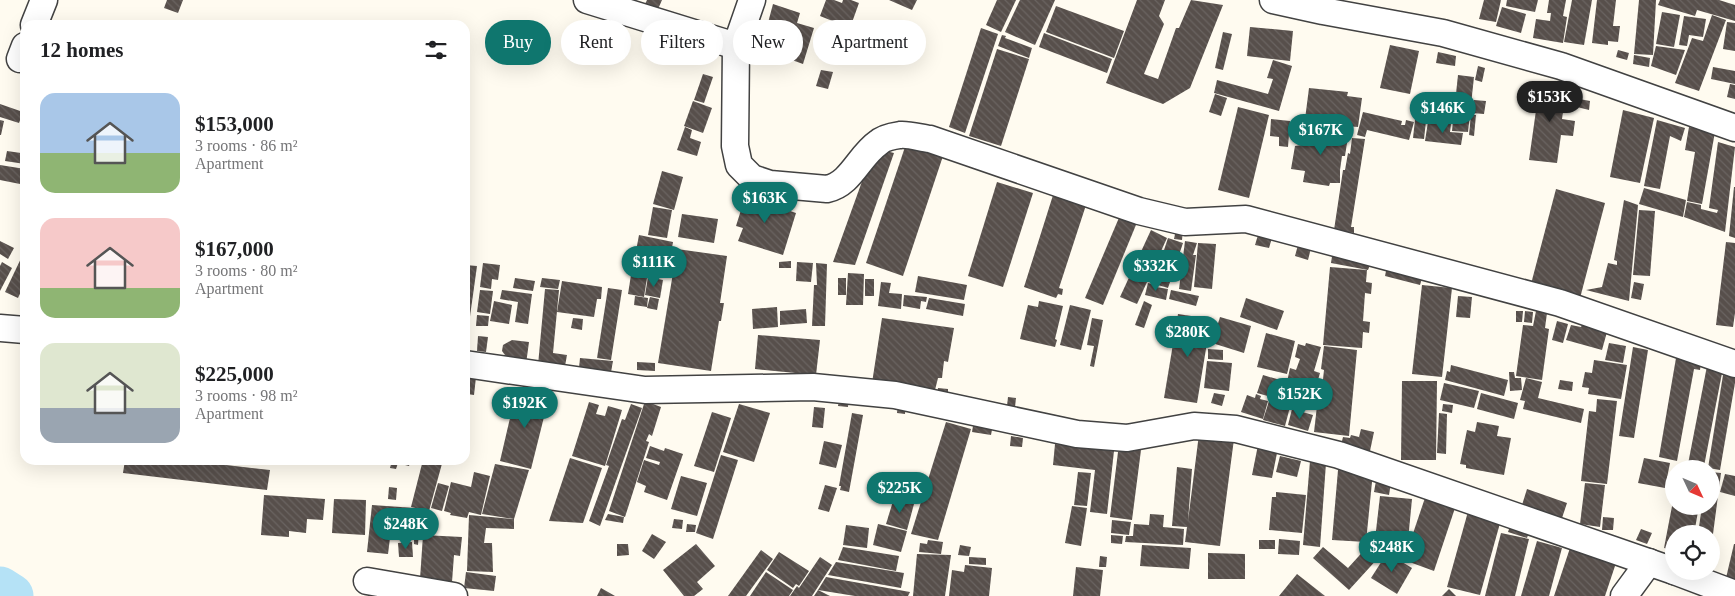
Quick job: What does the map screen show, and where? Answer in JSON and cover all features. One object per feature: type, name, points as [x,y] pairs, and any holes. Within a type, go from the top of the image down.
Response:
[{"type":"street","points":[[36,20],[44,0]]},
{"type":"street","points":[[587,0],[733,45]]},
{"type":"street","points":[[745,20],[752,0]]},
{"type":"street","points":[[1273,0],[1452,36],[1561,66],[1735,128]]},
{"type":"street","points":[[736,65],[735,146],[739,165],[752,178],[770,184],[827,189],[835,187],[845,180],[877,143],[902,135],[930,139],[1138,211],[1184,222],[1246,219],[1560,303],[1735,364]]},
{"type":"street","points":[[0,328],[20,330]]},
{"type":"street","points":[[470,365],[645,390],[813,387],[895,395],[1077,434],[1126,438],[1194,426],[1236,429],[1339,455],[1665,568]]},
{"type":"street","points":[[1624,596],[1649,562]]},
{"type":"street","points":[[1698,580],[1735,594]]},
{"type":"street","points":[[367,581],[454,596]]},
{"type":"building","points":[[167,0],[183,0],[178,13],[164,8]]},
{"type":"building","points":[[647,0],[662,0],[655,16],[642,10]]},
{"type":"building","points":[[826,0],[842,3],[843,0],[851,0],[859,3],[853,20],[830,20],[820,16]]},
{"type":"building","points":[[889,0],[917,0],[912,10]]},
{"type":"building","points":[[997,0],[1016,0],[1001,32],[986,25]]},
{"type":"building","points":[[1020,0],[1055,0],[1035,45],[1005,32]]},
{"type":"building","points":[[1137,0],[1165,0],[1159,16],[1164,24],[1144,74],[1158,79],[1176,28],[1179,28],[1191,0],[1223,5],[1190,88],[1163,104],[1106,83]]},
{"type":"building","points":[[1484,0],[1501,0],[1496,22],[1479,19]]},
{"type":"building","points":[[1507,0],[1538,0],[1535,12],[1506,6]]},
{"type":"building","points":[[1549,0],[1566,0],[1563,16],[1567,17],[1563,43],[1533,38],[1536,19],[1550,21],[1551,13],[1547,13]]},
{"type":"building","points":[[1572,0],[1592,0],[1584,45],[1564,42]]},
{"type":"building","points":[[1597,0],[1616,0],[1613,26],[1620,26],[1618,42],[1608,41],[1608,45],[1592,43]]},
{"type":"building","points":[[1639,0],[1656,0],[1653,55],[1634,54]]},
{"type":"building","points":[[1660,0],[1719,0],[1735,5],[1735,21],[1697,10],[1695,16],[1658,5]]},
{"type":"building","points":[[773,4],[800,13],[798,20],[769,20]]},
{"type":"building","points":[[1056,6],[1124,31],[1114,58],[1046,32]]},
{"type":"building","points":[[1502,7],[1526,14],[1521,33],[1496,26]]},
{"type":"building","points":[[1662,12],[1680,15],[1674,47],[1656,44]]},
{"type":"building","points":[[1712,15],[1726,20],[1699,91],[1675,83],[1692,38],[1703,41]]},
{"type":"building","points":[[1684,16],[1706,19],[1703,37],[1689,35],[1687,46],[1679,45]]},
{"type":"building","points":[[1727,22],[1735,23],[1735,51],[1723,49]]},
{"type":"building","points":[[803,25],[813,28],[803,64]]},
{"type":"building","points":[[1250,27],[1293,31],[1290,61],[1247,56]]},
{"type":"building","points":[[981,28],[998,34],[965,133],[949,127]]},
{"type":"building","points":[[1223,32],[1232,34],[1223,70],[1215,68]]},
{"type":"building","points":[[1044,33],[1112,59],[1107,73],[1039,47]]},
{"type":"building","points":[[1002,35],[1006,36],[1005,38],[1032,48],[1029,58],[998,46]]},
{"type":"building","points":[[1390,45],[1419,51],[1410,94],[1380,88]]},
{"type":"building","points":[[1656,46],[1685,50],[1676,75],[1651,66]]},
{"type":"building","points":[[997,49],[1029,59],[1001,146],[969,136]]},
{"type":"building","points":[[1618,50],[1629,53],[1627,60],[1616,57]]},
{"type":"building","points":[[1438,52],[1456,56],[1455,66],[1436,63]]},
{"type":"building","points":[[1634,55],[1650,58],[1649,67],[1633,64]]},
{"type":"building","points":[[1273,60],[1292,66],[1279,111],[1214,93],[1217,80],[1268,94],[1273,79],[1267,78]]},
{"type":"building","points":[[1478,66],[1485,68],[1482,82],[1475,80]]},
{"type":"building","points":[[1713,67],[1735,71],[1735,84],[1711,79]]},
{"type":"building","points":[[821,70],[833,72],[828,89],[816,86]]},
{"type":"building","points":[[703,74],[713,77],[704,103],[694,100]]},
{"type":"building","points":[[1458,75],[1474,77],[1468,132],[1452,131]]},
{"type":"building","points":[[1540,82],[1567,85],[1562,119],[1575,121],[1573,136],[1561,135],[1557,163],[1529,160]]},
{"type":"building","points":[[1730,84],[1735,85],[1735,99],[1727,97]]},
{"type":"building","points":[[1309,88],[1348,92],[1347,96],[1362,98],[1358,127],[1334,125],[1334,130],[1304,127]]},
{"type":"building","points":[[1215,94],[1227,98],[1221,116],[1209,112]]},
{"type":"building","points":[[1574,98],[1590,101],[1589,110],[1573,106]]},
{"type":"building","points":[[1474,100],[1486,101],[1484,114],[1472,113]]},
{"type":"building","points":[[693,101],[712,108],[703,133],[684,126]]},
{"type":"building","points":[[0,104],[20,111],[19,123],[0,117]]},
{"type":"building","points":[[1238,107],[1269,115],[1249,198],[1218,190]]},
{"type":"building","points":[[1623,110],[1654,118],[1640,183],[1610,177]]},
{"type":"building","points":[[1363,112],[1402,121],[1401,125],[1405,125],[1406,120],[1414,122],[1409,140],[1367,130],[1365,137],[1357,135]]},
{"type":"building","points":[[1471,115],[1476,115],[1474,136],[1469,135]]},
{"type":"building","points":[[1294,118],[1304,119],[1302,141],[1291,140]]},
{"type":"building","points":[[1271,119],[1290,121],[1288,147],[1279,146],[1279,137],[1270,136]]},
{"type":"building","points":[[0,120],[4,121],[1,135],[0,135]]},
{"type":"building","points":[[1415,120],[1426,121],[1424,139],[1413,138]]},
{"type":"building","points":[[1657,120],[1685,128],[1681,141],[1670,136],[1660,189],[1644,186]]},
{"type":"building","points":[[1428,122],[1451,124],[1450,132],[1463,133],[1461,145],[1425,141]]},
{"type":"building","points":[[685,127],[692,130],[690,138],[701,142],[697,156],[677,150]]},
{"type":"building","points":[[1689,127],[1715,132],[1702,204],[1687,201],[1695,152],[1685,150]]},
{"type":"building","points":[[1336,128],[1349,130],[1345,156],[1342,156],[1340,183],[1330,183],[1329,186],[1303,182],[1305,171],[1291,169],[1295,146],[1302,145],[1304,130],[1335,134]]},
{"type":"building","points":[[1352,138],[1365,139],[1351,227],[1354,227],[1354,233],[1334,230],[1343,170],[1345,170],[1348,153],[1350,154]]},
{"type":"building","points":[[1718,142],[1735,147],[1725,232],[1684,217],[1687,202],[1701,205],[1701,209],[1717,213],[1718,210],[1709,208]]},
{"type":"building","points":[[905,147],[944,153],[903,276],[866,263]]},
{"type":"building","points":[[874,148],[894,153],[855,265],[833,262]]},
{"type":"building","points":[[7,151],[20,153],[20,163],[5,161]]},
{"type":"building","points":[[0,165],[20,168],[20,184],[0,180]]},
{"type":"building","points":[[662,171],[683,177],[674,210],[653,204]]},
{"type":"building","points":[[997,182],[1033,193],[1003,287],[968,276]]},
{"type":"building","points":[[1735,187],[1735,238],[1729,236]]},
{"type":"building","points":[[1644,188],[1686,200],[1683,217],[1639,204]]},
{"type":"building","points":[[1556,189],[1605,203],[1579,302],[1531,284]]},
{"type":"building","points":[[1054,192],[1087,202],[1059,288],[1063,289],[1062,295],[1058,294],[1056,298],[1024,287]]},
{"type":"building","points":[[746,194],[762,199],[762,196],[782,203],[781,208],[796,213],[783,255],[738,241],[743,228],[736,226]]},
{"type":"building","points":[[1624,200],[1638,205],[1629,301],[1586,290],[1602,287],[1608,263],[1617,265],[1617,261],[1614,260]]},
{"type":"building","points":[[653,207],[672,210],[667,238],[648,235]]},
{"type":"building","points":[[1639,210],[1655,211],[1650,276],[1633,275]]},
{"type":"building","points":[[1121,213],[1138,220],[1103,305],[1085,298]]},
{"type":"building","points":[[682,214],[718,219],[714,243],[678,237]]},
{"type":"building","points":[[1176,229],[1183,230],[1182,240],[1174,239]]},
{"type":"building","points":[[1151,230],[1167,238],[1137,304],[1120,297]]},
{"type":"building","points":[[639,235],[673,242],[670,260],[644,255],[644,252],[636,251]]},
{"type":"building","points":[[1258,235],[1272,238],[1269,248],[1255,245]]},
{"type":"building","points":[[1168,238],[1183,243],[1168,288],[1158,285],[1159,282],[1154,280]]},
{"type":"building","points":[[0,241],[14,248],[8,259],[0,254]]},
{"type":"building","points":[[1185,241],[1197,243],[1193,255],[1196,255],[1191,291],[1179,289]]},
{"type":"building","points":[[1726,242],[1735,243],[1735,313],[1733,327],[1716,325]]},
{"type":"building","points":[[1198,243],[1216,244],[1212,289],[1194,287]]},
{"type":"building","points":[[1298,245],[1311,248],[1308,260],[1295,256]]},
{"type":"building","points":[[677,249],[727,256],[720,303],[724,303],[721,321],[719,321],[711,371],[658,363]]},
{"type":"building","points":[[1333,250],[1370,265],[1368,270],[1331,263]]},
{"type":"building","points":[[635,254],[651,257],[647,276],[631,273]]},
{"type":"building","points":[[652,258],[663,260],[659,278],[648,276]]},
{"type":"building","points":[[20,260],[20,294],[18,298],[5,292]]},
{"type":"building","points":[[791,261],[791,268],[779,268],[779,262]]},
{"type":"building","points":[[2,262],[12,268],[0,291],[0,266]]},
{"type":"building","points":[[797,262],[813,263],[811,282],[796,281]]},
{"type":"building","points":[[483,263],[500,265],[498,280],[492,279],[491,289],[480,287]]},
{"type":"building","points":[[816,263],[827,264],[825,326],[812,326],[814,285],[817,285]]},
{"type":"building","points":[[470,265],[477,266],[470,316]]},
{"type":"building","points":[[1387,266],[1423,275],[1420,285],[1385,276]]},
{"type":"building","points":[[1330,267],[1367,270],[1366,282],[1372,283],[1371,294],[1365,293],[1363,321],[1370,322],[1369,333],[1363,332],[1362,348],[1323,345]]},
{"type":"building","points":[[848,273],[864,274],[863,305],[846,305]]},
{"type":"building","points":[[631,275],[647,278],[644,297],[628,294]]},
{"type":"building","points":[[918,276],[967,285],[964,300],[915,292]]},
{"type":"building","points":[[648,277],[663,280],[660,298],[645,295]]},
{"type":"building","points":[[515,278],[535,281],[533,291],[513,288]]},
{"type":"building","points":[[542,278],[560,280],[558,289],[540,287]]},
{"type":"building","points":[[838,278],[846,278],[846,295],[838,295]]},
{"type":"building","points":[[865,279],[874,279],[874,296],[865,296]]},
{"type":"building","points":[[562,281],[602,287],[601,299],[597,299],[594,317],[557,312]]},
{"type":"building","points":[[881,282],[891,283],[889,293],[902,294],[901,309],[878,306]]},
{"type":"building","points":[[1634,282],[1644,284],[1641,300],[1631,298]]},
{"type":"building","points":[[1148,283],[1156,285],[1156,287],[1168,289],[1166,300],[1145,295]]},
{"type":"building","points":[[1422,285],[1452,288],[1442,377],[1412,374]]},
{"type":"building","points":[[608,288],[622,290],[611,360],[597,358]]},
{"type":"building","points":[[545,289],[559,290],[553,353],[567,355],[565,366],[538,365]]},
{"type":"building","points":[[480,290],[493,291],[490,314],[477,312]]},
{"type":"building","points":[[502,290],[532,294],[528,324],[515,322],[518,302],[500,299]]},
{"type":"building","points":[[1171,290],[1199,296],[1196,306],[1169,299]]},
{"type":"building","points":[[904,295],[927,297],[926,302],[921,301],[920,309],[903,306]]},
{"type":"building","points":[[635,296],[648,298],[647,307],[634,305]]},
{"type":"building","points":[[1458,296],[1472,297],[1470,318],[1456,317]]},
{"type":"building","points":[[650,297],[659,299],[657,310],[647,308]]},
{"type":"building","points":[[929,298],[965,304],[963,316],[926,309]]},
{"type":"building","points":[[1246,298],[1284,311],[1277,330],[1240,317]]},
{"type":"building","points":[[494,301],[512,305],[509,324],[490,321]]},
{"type":"building","points":[[1039,301],[1063,306],[1055,339],[1057,340],[1055,347],[1020,339],[1028,305],[1038,307]]},
{"type":"building","points":[[1144,301],[1152,305],[1144,328],[1135,325]]},
{"type":"building","points":[[1070,305],[1091,310],[1081,350],[1060,345]]},
{"type":"building","points":[[777,307],[778,327],[753,329],[752,309]]},
{"type":"building","points":[[806,309],[807,323],[780,325],[780,311]]},
{"type":"building","points":[[1516,311],[1523,311],[1522,322],[1516,322]]},
{"type":"building","points":[[1525,311],[1533,312],[1532,323],[1524,322]]},
{"type":"building","points":[[1536,311],[1547,313],[1545,328],[1549,329],[1542,380],[1516,376],[1523,325],[1533,326]]},
{"type":"building","points":[[1178,314],[1211,319],[1197,403],[1164,398]]},
{"type":"building","points":[[477,315],[489,316],[488,326],[476,326]]},
{"type":"building","points":[[1220,317],[1251,326],[1244,353],[1212,343]]},
{"type":"building","points":[[573,318],[583,319],[582,330],[571,328]]},
{"type":"building","points":[[882,318],[954,328],[948,362],[944,361],[942,378],[938,378],[934,394],[872,383]]},
{"type":"building","points":[[1092,318],[1103,320],[1094,367],[1090,366],[1094,346],[1087,345]]},
{"type":"building","points":[[1557,321],[1568,324],[1563,343],[1552,340]]},
{"type":"building","points":[[1571,325],[1581,327],[1582,325],[1607,332],[1602,350],[1566,340]]},
{"type":"building","points":[[1266,333],[1295,341],[1287,374],[1257,367]]},
{"type":"building","points":[[758,335],[820,340],[816,375],[755,369]]},
{"type":"building","points":[[478,336],[488,337],[486,352],[477,351]]},
{"type":"building","points":[[512,340],[529,342],[526,364],[510,362],[502,351],[503,345]]},
{"type":"building","points":[[1306,343],[1321,347],[1314,371],[1320,373],[1313,397],[1316,398],[1313,409],[1257,393],[1263,375],[1287,382],[1290,368],[1296,370],[1300,359],[1295,357],[1298,344],[1305,346]]},
{"type":"building","points":[[1609,343],[1626,346],[1623,363],[1605,360]]},
{"type":"building","points":[[1324,346],[1357,350],[1349,436],[1314,432],[1317,406],[1320,407],[1324,370],[1321,369]]},
{"type":"building","points":[[1633,347],[1648,350],[1634,438],[1619,436]]},
{"type":"building","points":[[1208,349],[1223,350],[1223,360],[1208,359]]},
{"type":"building","points":[[580,358],[613,361],[611,372],[579,368]]},
{"type":"building","points":[[1676,358],[1701,363],[1700,370],[1694,369],[1677,460],[1659,457]]},
{"type":"building","points":[[1594,360],[1627,365],[1621,399],[1588,394],[1589,388],[1582,387],[1585,372],[1592,373]]},
{"type":"building","points":[[1207,361],[1232,363],[1229,391],[1204,388]]},
{"type":"building","points":[[637,362],[655,363],[655,371],[637,370]]},
{"type":"building","points":[[1451,365],[1508,380],[1504,396],[1445,380],[1447,371],[1450,372]]},
{"type":"building","points":[[1707,366],[1723,368],[1705,460],[1689,460]]},
{"type":"building","points":[[1509,372],[1514,372],[1515,378],[1521,378],[1522,390],[1510,391]]},
{"type":"building","points":[[1723,375],[1735,377],[1720,470],[1720,460],[1709,460]]},
{"type":"building","points":[[470,376],[476,377],[474,395],[470,394]]},
{"type":"building","points":[[1526,378],[1542,382],[1538,398],[1584,409],[1581,423],[1523,409],[1525,401],[1520,400]]},
{"type":"building","points":[[1560,380],[1573,382],[1572,391],[1558,389]]},
{"type":"building","points":[[1402,381],[1437,381],[1436,460],[1401,460]]},
{"type":"building","points":[[1444,383],[1479,391],[1474,408],[1440,400]]},
{"type":"building","points":[[517,388],[532,392],[530,402],[539,404],[542,394],[556,397],[553,410],[546,409],[531,469],[500,461]]},
{"type":"building","points":[[938,388],[948,389],[948,395],[937,395]]},
{"type":"building","points":[[1214,393],[1225,395],[1222,406],[1211,403]]},
{"type":"building","points":[[1481,393],[1518,403],[1514,419],[1477,409]]},
{"type":"building","points":[[1256,394],[1261,396],[1260,399],[1268,401],[1263,419],[1241,412],[1247,395],[1255,398]]},
{"type":"building","points":[[840,395],[849,396],[848,407],[838,406]]},
{"type":"building","points":[[1008,397],[1016,398],[1015,407],[1007,406]]},
{"type":"building","points":[[1597,399],[1617,401],[1607,484],[1581,481],[1589,411],[1596,412]]},
{"type":"building","points":[[645,401],[661,407],[652,436],[649,434],[646,441],[649,442],[625,517],[609,511]]},
{"type":"building","points":[[1269,401],[1290,407],[1285,426],[1263,420]]},
{"type":"building","points":[[589,402],[599,405],[596,414],[605,416],[608,406],[622,410],[605,466],[572,456]]},
{"type":"building","points":[[898,403],[906,403],[905,414],[897,413]]},
{"type":"building","points":[[631,404],[642,408],[600,526],[589,521],[609,466],[606,465],[622,419],[625,420]]},
{"type":"building","points":[[739,404],[770,413],[754,462],[723,452]]},
{"type":"building","points":[[1443,404],[1453,405],[1452,413],[1442,411]]},
{"type":"building","points":[[814,407],[825,408],[823,428],[812,427]]},
{"type":"building","points":[[1292,409],[1313,415],[1308,431],[1288,425]]},
{"type":"building","points":[[712,412],[731,418],[714,472],[694,466]]},
{"type":"building","points":[[852,413],[863,415],[849,492],[840,490],[841,486],[839,486]]},
{"type":"building","points":[[1439,413],[1447,414],[1446,454],[1437,453]]},
{"type":"building","points":[[974,420],[993,424],[991,435],[972,432]]},
{"type":"building","points":[[946,422],[971,429],[938,540],[911,534]]},
{"type":"building","points":[[1477,422],[1499,426],[1497,436],[1511,438],[1504,475],[1466,468],[1466,465],[1460,464],[1467,430],[1475,432]]},
{"type":"building","points":[[1361,429],[1374,432],[1370,451],[1341,445],[1343,437],[1350,438],[1351,435],[1359,437]]},
{"type":"building","points":[[1199,434],[1234,439],[1220,546],[1185,542],[1187,527],[1172,526],[1177,467],[1192,469],[1188,521]]},
{"type":"building","points":[[1011,436],[1023,438],[1022,447],[1010,446]]},
{"type":"building","points":[[1259,440],[1279,443],[1272,478],[1252,475]]},
{"type":"building","points":[[824,441],[842,445],[836,468],[819,464]]},
{"type":"building","points":[[1055,444],[1097,449],[1106,447],[1105,450],[1114,451],[1107,514],[1090,512],[1095,470],[1053,465]]},
{"type":"building","points":[[650,446],[664,451],[665,448],[683,454],[667,500],[644,492],[646,486],[637,482],[644,460],[659,465],[660,462],[646,458]]},
{"type":"building","points":[[1123,448],[1141,450],[1132,520],[1110,517],[1118,452],[1122,452]]},
{"type":"building","points":[[721,455],[738,460],[713,539],[696,533]]},
{"type":"building","points":[[1280,456],[1301,461],[1297,477],[1276,472]]},
{"type":"building","points":[[570,458],[602,468],[583,523],[549,521]]},
{"type":"building","points":[[1644,458],[1665,462],[1665,488],[1638,483]]},
{"type":"building","points":[[1310,461],[1326,463],[1320,547],[1303,545]]},
{"type":"building","points":[[495,464],[529,470],[514,519],[482,514]]},
{"type":"building","points":[[124,465],[226,465],[270,470],[267,490],[123,473]]},
{"type":"building","points":[[391,465],[397,465],[396,469],[390,468]]},
{"type":"building","points":[[422,465],[442,465],[429,511],[411,507]]},
{"type":"building","points":[[1338,470],[1373,472],[1366,542],[1332,540]]},
{"type":"building","points":[[474,472],[490,476],[481,515],[469,512],[467,518],[450,515],[451,513],[444,511],[451,482],[471,487]]},
{"type":"building","points":[[1078,472],[1091,473],[1087,506],[1074,505]]},
{"type":"building","points":[[1725,474],[1735,476],[1735,496],[1720,492]]},
{"type":"building","points":[[1377,475],[1392,477],[1389,495],[1374,492]]},
{"type":"building","points":[[681,476],[707,483],[697,516],[671,509]]},
{"type":"building","points":[[438,483],[449,486],[442,511],[431,508]]},
{"type":"building","points":[[1585,483],[1605,485],[1600,527],[1580,524]]},
{"type":"building","points":[[825,485],[837,488],[829,512],[818,509]]},
{"type":"building","points":[[389,487],[397,488],[396,500],[388,499]]},
{"type":"building","points":[[1527,489],[1567,503],[1562,518],[1522,505]]},
{"type":"building","points":[[1276,492],[1306,495],[1302,533],[1269,530],[1272,497],[1276,497]]},
{"type":"building","points":[[1427,492],[1457,502],[1434,571],[1404,560]]},
{"type":"building","points":[[264,495],[325,499],[323,520],[307,519],[306,533],[289,531],[289,537],[261,535]]},
{"type":"building","points":[[1380,496],[1412,499],[1407,551],[1374,548]]},
{"type":"building","points":[[894,498],[914,504],[907,530],[886,524]]},
{"type":"building","points":[[334,499],[366,500],[365,535],[332,533]]},
{"type":"building","points":[[372,505],[415,508],[414,516],[420,516],[418,545],[414,544],[414,540],[390,538],[388,554],[367,552]]},
{"type":"building","points":[[1072,506],[1087,508],[1081,546],[1065,543]]},
{"type":"building","points":[[1469,508],[1502,516],[1480,595],[1447,587]]},
{"type":"building","points":[[608,514],[624,517],[623,523],[605,520]]},
{"type":"building","points":[[1150,514],[1164,515],[1163,527],[1184,529],[1183,545],[1125,542],[1126,536],[1133,536],[1134,524],[1149,525]]},
{"type":"building","points":[[469,515],[514,519],[514,529],[486,528],[484,543],[492,543],[493,572],[467,571]]},
{"type":"building","points":[[1670,515],[1697,515],[1696,525],[1668,525]]},
{"type":"building","points":[[1701,515],[1715,515],[1714,525],[1699,525]]},
{"type":"building","points":[[1603,517],[1614,518],[1613,530],[1602,530]]},
{"type":"building","points":[[674,519],[683,520],[682,529],[672,528]]},
{"type":"building","points":[[1112,520],[1131,522],[1129,535],[1111,533]]},
{"type":"building","points":[[1511,523],[1530,529],[1527,538],[1508,532]]},
{"type":"building","points":[[687,524],[696,525],[695,532],[686,532]]},
{"type":"building","points":[[878,524],[907,531],[901,552],[873,545]]},
{"type":"building","points":[[846,525],[869,528],[867,548],[843,545]]},
{"type":"building","points":[[1641,529],[1652,533],[1647,544],[1636,540]]},
{"type":"building","points":[[1501,533],[1529,539],[1515,596],[1485,596]]},
{"type":"building","points":[[652,534],[666,542],[654,559],[642,551]]},
{"type":"building","points":[[423,535],[462,537],[460,556],[454,555],[452,582],[420,579]]},
{"type":"building","points":[[1111,535],[1123,536],[1122,544],[1111,543]]},
{"type":"building","points":[[1279,539],[1300,541],[1299,555],[1278,554]]},
{"type":"building","points":[[928,540],[943,542],[941,554],[919,552],[920,543],[927,544]]},
{"type":"building","points":[[1259,540],[1275,540],[1275,549],[1259,549]]},
{"type":"building","points":[[1537,541],[1562,548],[1549,596],[1521,596]]},
{"type":"building","points":[[412,542],[413,557],[399,557],[398,543]]},
{"type":"building","points":[[617,544],[628,544],[629,555],[617,556]]},
{"type":"building","points":[[696,544],[715,566],[697,582],[703,589],[694,596],[684,596],[663,570]]},
{"type":"building","points":[[1735,544],[1735,580],[1726,578]]},
{"type":"building","points":[[960,545],[971,547],[969,556],[958,555]]},
{"type":"building","points":[[1142,545],[1191,548],[1189,569],[1140,566]]},
{"type":"building","points":[[1368,546],[1380,556],[1349,590],[1313,558],[1323,547],[1348,568]]},
{"type":"building","points":[[843,547],[899,556],[896,571],[838,560]]},
{"type":"building","points":[[1570,548],[1616,563],[1605,596],[1554,596]]},
{"type":"building","points":[[761,550],[773,559],[746,596],[728,596]]},
{"type":"building","points":[[779,552],[809,571],[799,586],[796,584],[793,588],[767,570]]},
{"type":"building","points":[[1208,553],[1245,554],[1245,579],[1208,579]]},
{"type":"building","points":[[1387,553],[1412,568],[1397,594],[1371,578]]},
{"type":"building","points":[[917,554],[951,555],[945,596],[913,596]]},
{"type":"building","points":[[1100,556],[1107,557],[1106,567],[1099,567]]},
{"type":"building","points":[[820,557],[832,565],[812,596],[790,596],[797,586],[799,588]]},
{"type":"building","points":[[969,557],[986,558],[986,565],[969,564]]},
{"type":"building","points":[[836,562],[904,573],[901,588],[828,575]]},
{"type":"building","points":[[965,565],[992,568],[989,596],[949,596],[952,570],[964,572]]},
{"type":"building","points":[[1076,567],[1103,570],[1100,596],[1073,596]]},
{"type":"building","points":[[466,572],[496,576],[494,591],[464,588]]},
{"type":"building","points":[[766,572],[793,590],[789,596],[750,596]]},
{"type":"building","points":[[1297,574],[1325,596],[1279,596]]},
{"type":"building","points":[[826,577],[910,592],[908,596],[855,596],[818,590]]},
{"type":"building","points":[[601,588],[615,596],[597,596]]},
{"type":"building","points":[[1449,589],[1456,596],[1442,596]]},
{"type":"building","points":[[818,590],[830,596],[814,596]]},
{"type":"waterway","points":[[0,589],[11,596]]}]
